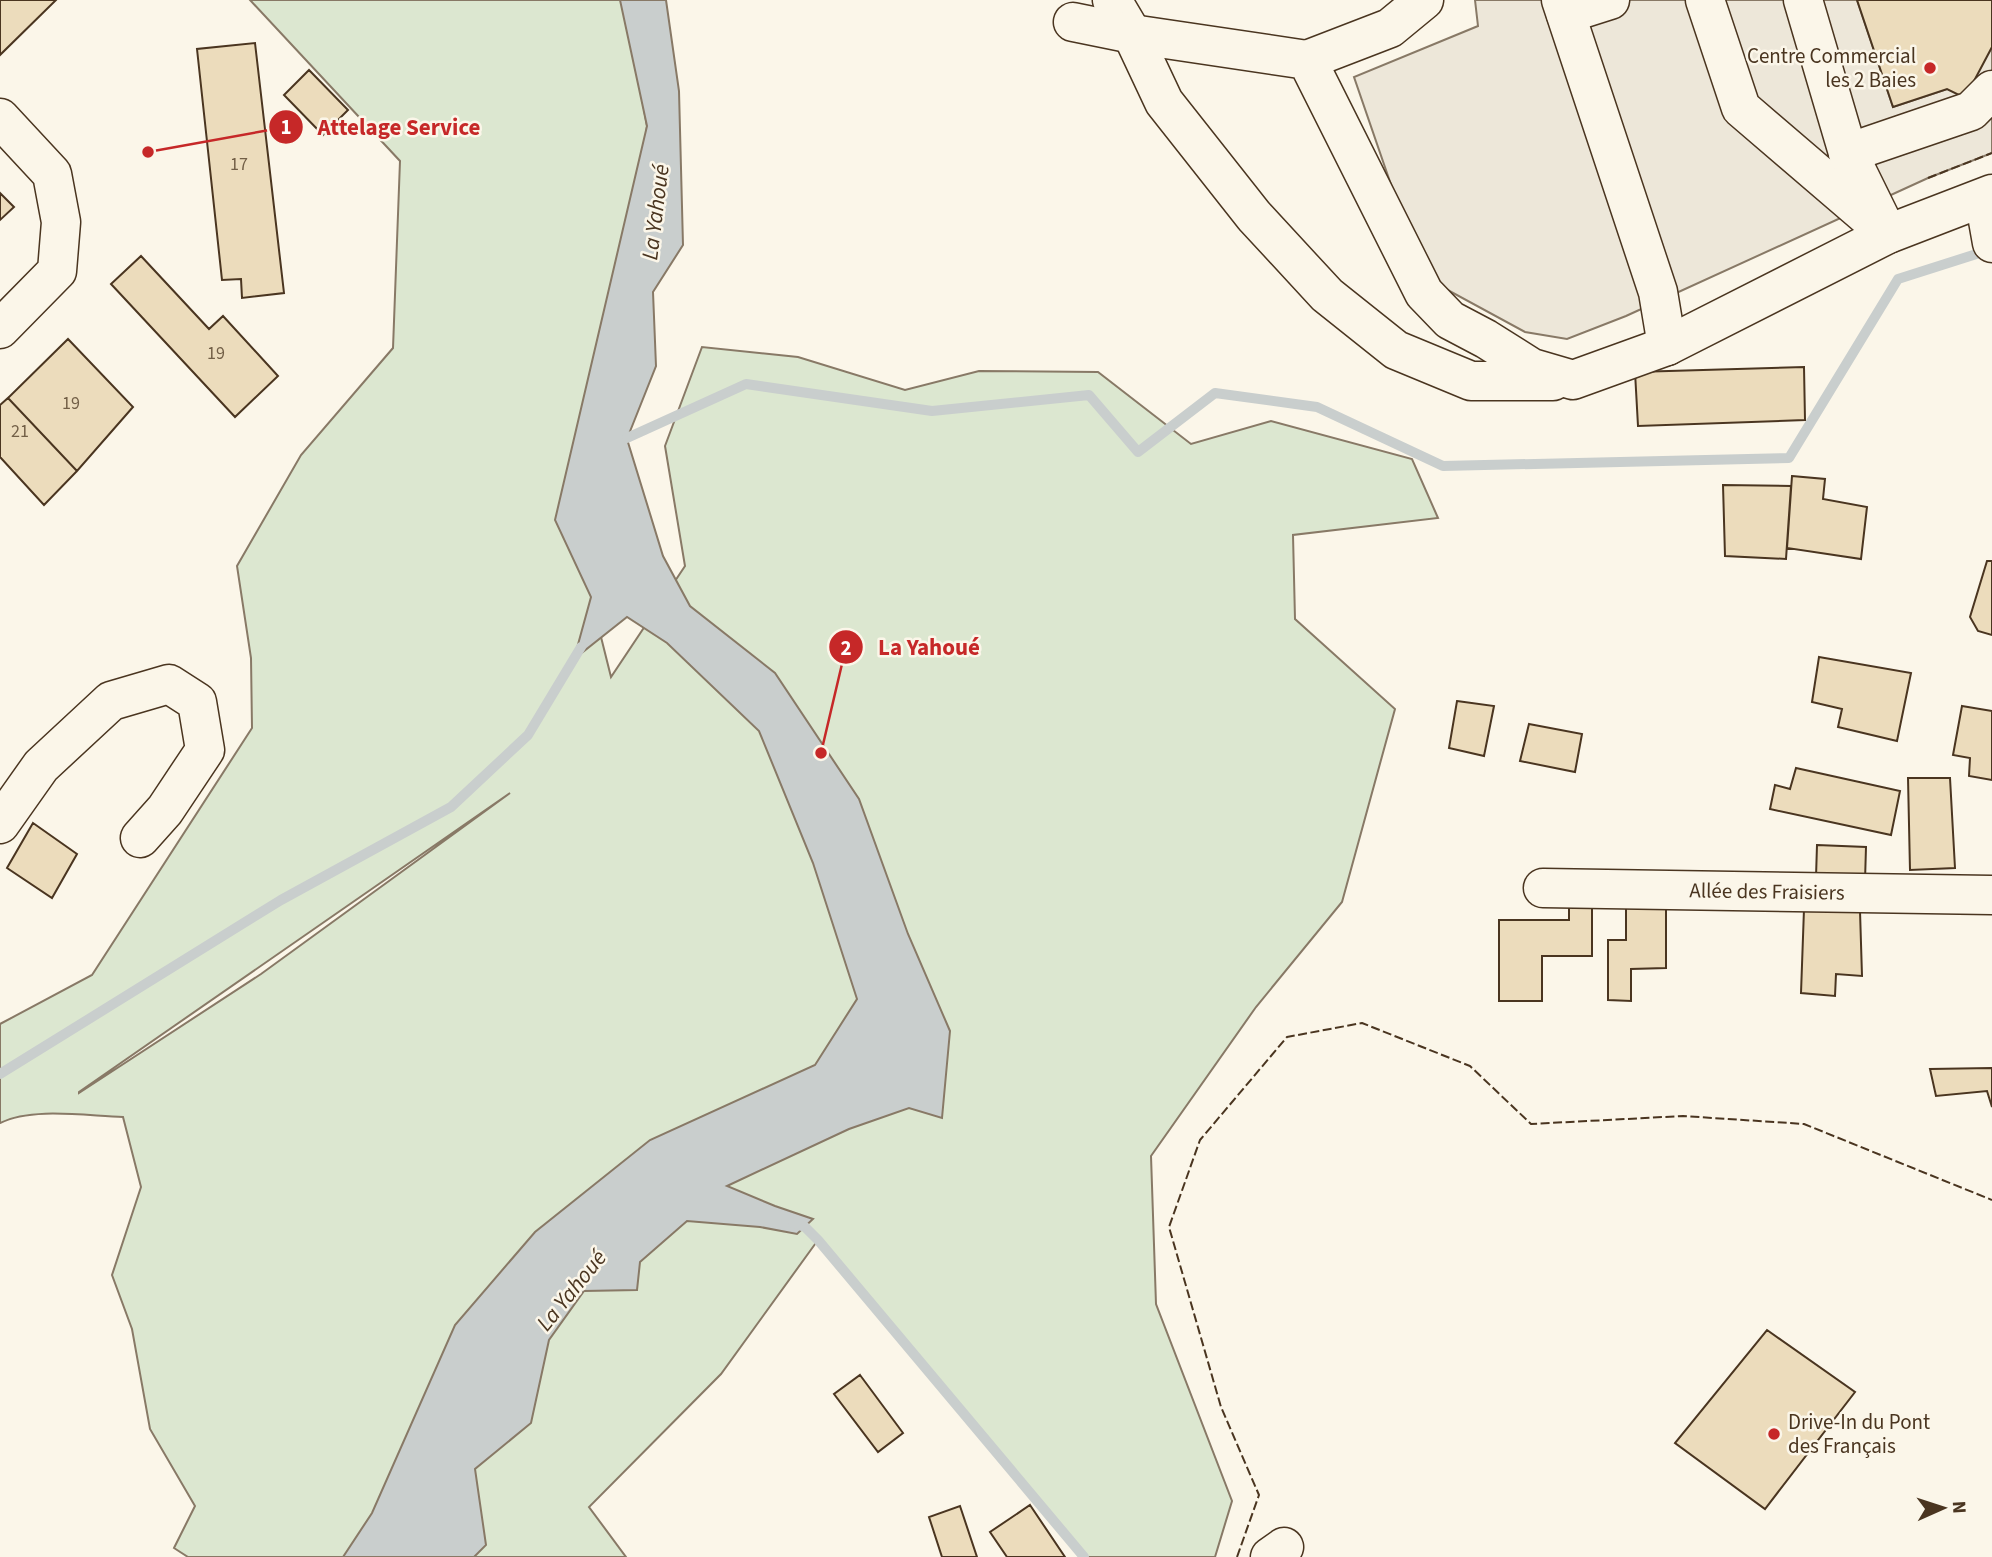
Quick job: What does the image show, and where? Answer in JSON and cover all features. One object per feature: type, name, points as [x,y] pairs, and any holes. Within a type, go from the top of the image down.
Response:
[{"type":"street","points":[[1112,0],[1132,34],[1164,102],[1254,216],[1328,295],[1396,350],[1471,381],[1573,380],[1667,346],[1888,234],[1988,196],[1992,240]]},
{"type":"street","points":[[1073,22],[1132,34],[1307,60],[1390,28],[1424,0]]},
{"type":"street","points":[[1610,0],[1563,7],[1658,292],[1667,346]]},
{"type":"street","points":[[1705,0],[1741,108],[1888,234]]},
{"type":"street","points":[[1803,0],[1848,153],[1888,234]]},
{"type":"street","points":[[1307,60],[1424,293],[1450,320],[1486,338],[1532,368],[1573,380]]},
{"type":"street","points":[[1848,153],[1982,100]]},
{"type":"street","points":[[0,118],[52,174],[61,222],[57,271],[0,329]]},
{"type":"street","points":[[0,824],[41,766],[111,701],[169,684],[197,702],[205,750],[165,810],[140,838]]},
{"type":"street","name":"Allée des Fraisiers","points":[[1543,888],[1992,895]]},
{"type":"green space","points":[[250,0],[624,0],[647,126],[591,597],[611,677],[685,566],[665,446],[702,347],[798,357],[905,390],[979,371],[1098,372],[1191,444],[1271,421],[1412,459],[1438,518],[1293,535],[1295,619],[1395,709],[1342,902],[1256,1007],[1151,1156],[1156,1304],[1232,1501],[1215,1557],[1084,1557],[818,1240],[721,1374],[589,1507],[626,1557],[188,1557],[174,1548],[195,1506],[150,1429],[132,1329],[112,1275],[141,1187],[123,1117],[43,1114],[13,1118],[0,1123],[0,1024],[92,975],[252,728],[251,658],[237,566],[301,455],[393,348],[400,161]],"holes":[[[510,793],[261,974],[79,1093]]]},
{"type":"shaded area","points":[[1475,0],[1857,0],[1893,107],[1947,89],[1992,47],[1992,153],[1928,178],[1626,316],[1567,339],[1525,332],[1431,281],[1409,237],[1354,77],[1478,26]]},
{"type":"water","points":[[620,0],[666,0],[679,91],[683,245],[653,292],[656,366],[627,439],[663,556],[690,606],[775,673],[859,799],[908,934],[950,1031],[942,1118],[909,1108],[849,1129],[727,1186],[813,1219],[797,1234],[760,1227],[687,1221],[640,1262],[637,1290],[584,1291],[549,1340],[531,1423],[475,1469],[486,1545],[474,1557],[343,1557],[372,1513],[455,1325],[535,1232],[650,1140],[815,1065],[857,999],[813,863],[759,731],[667,643],[627,617],[574,659],[591,597],[555,520],[647,126]]},
{"type":"building","points":[[0,0],[56,0],[0,55]]},
{"type":"building","name":"Centre Commercial les 2 Baies","points":[[1857,0],[1992,0],[1992,47],[1965,98],[1947,89],[1893,107]]},
{"type":"building","points":[[255,43],[284,293],[242,298],[241,279],[222,280],[197,49]]},
{"type":"building","points":[[309,70],[348,110],[323,135],[284,95]]},
{"type":"building","points":[[0,193],[14,207],[0,220]]},
{"type":"building","points":[[141,256],[209,329],[223,316],[278,376],[235,417],[111,284]]},
{"type":"building","points":[[68,339],[133,407],[77,471],[8,398]]},
{"type":"building","points":[[1804,367],[1805,420],[1638,426],[1635,372]]},
{"type":"building","points":[[8,398],[77,471],[44,505],[0,457],[0,405]]},
{"type":"building","points":[[1792,476],[1825,479],[1823,499],[1867,507],[1861,559],[1787,548]]},
{"type":"building","points":[[1723,485],[1791,486],[1786,559],[1725,556]]},
{"type":"building","points":[[1987,561],[1992,561],[1992,635],[1978,631],[1970,617]]},
{"type":"building","points":[[1819,657],[1911,673],[1897,741],[1838,727],[1842,709],[1812,702]]},
{"type":"building","points":[[1457,701],[1494,706],[1484,756],[1449,748]]},
{"type":"building","points":[[1962,706],[1992,711],[1992,780],[1969,776],[1970,758],[1953,755]]},
{"type":"building","points":[[1529,724],[1582,734],[1575,772],[1520,761]]},
{"type":"building","points":[[1796,768],[1900,791],[1891,835],[1770,809],[1775,785],[1790,789]]},
{"type":"building","points":[[1908,778],[1950,778],[1955,868],[1910,870]]},
{"type":"building","points":[[33,823],[77,854],[52,898],[7,868]]},
{"type":"building","points":[[1817,845],[1866,847],[1865,881],[1816,877]]},
{"type":"building","points":[[1569,903],[1592,903],[1592,956],[1542,956],[1542,1001],[1499,1001],[1499,920],[1569,920]]},
{"type":"building","points":[[1626,903],[1666,903],[1666,968],[1631,969],[1631,1001],[1608,1000],[1608,940],[1626,940]]},
{"type":"building","points":[[1804,909],[1860,911],[1862,976],[1836,974],[1835,996],[1801,993]]},
{"type":"building","points":[[1992,1068],[1992,1107],[1987,1091],[1936,1096],[1930,1069]]},
{"type":"building","points":[[1767,1330],[1855,1392],[1765,1509],[1675,1443]]},
{"type":"building","points":[[860,1375],[903,1433],[878,1452],[834,1394]]},
{"type":"building","points":[[1030,1505],[1065,1557],[1007,1557],[990,1532]]},
{"type":"building","points":[[960,1506],[977,1557],[942,1557],[929,1517]]},
{"type":"waterway","points":[[627,438],[746,384],[932,411],[1089,395],[1138,452],[1215,393],[1317,407],[1443,466],[1789,458],[1898,279],[1989,250]]},
{"type":"waterway","points":[[0,1074],[281,900],[451,807],[528,735],[581,647]]},
{"type":"waterway","points":[[793,1223],[805,1227],[818,1240],[1084,1557]]},
{"type":"fence","points":[[1928,178],[1992,153]]},
{"type":"fence","points":[[1237,1557],[1259,1495],[1221,1407],[1169,1227],[1200,1140],[1287,1037],[1362,1023],[1470,1066],[1531,1124],[1683,1116],[1804,1124],[1992,1200]]},
{"type":"place","name":"Centre Commercial les 2 Baies","points":[[1930,68]]},
{"type":"place","name":"Attelage Service","points":[[148,152]]},
{"type":"place","name":"La Yahoué","points":[[821,753]]},
{"type":"place","name":"Drive-In du Pont des Français","points":[[1774,1434]]}]
